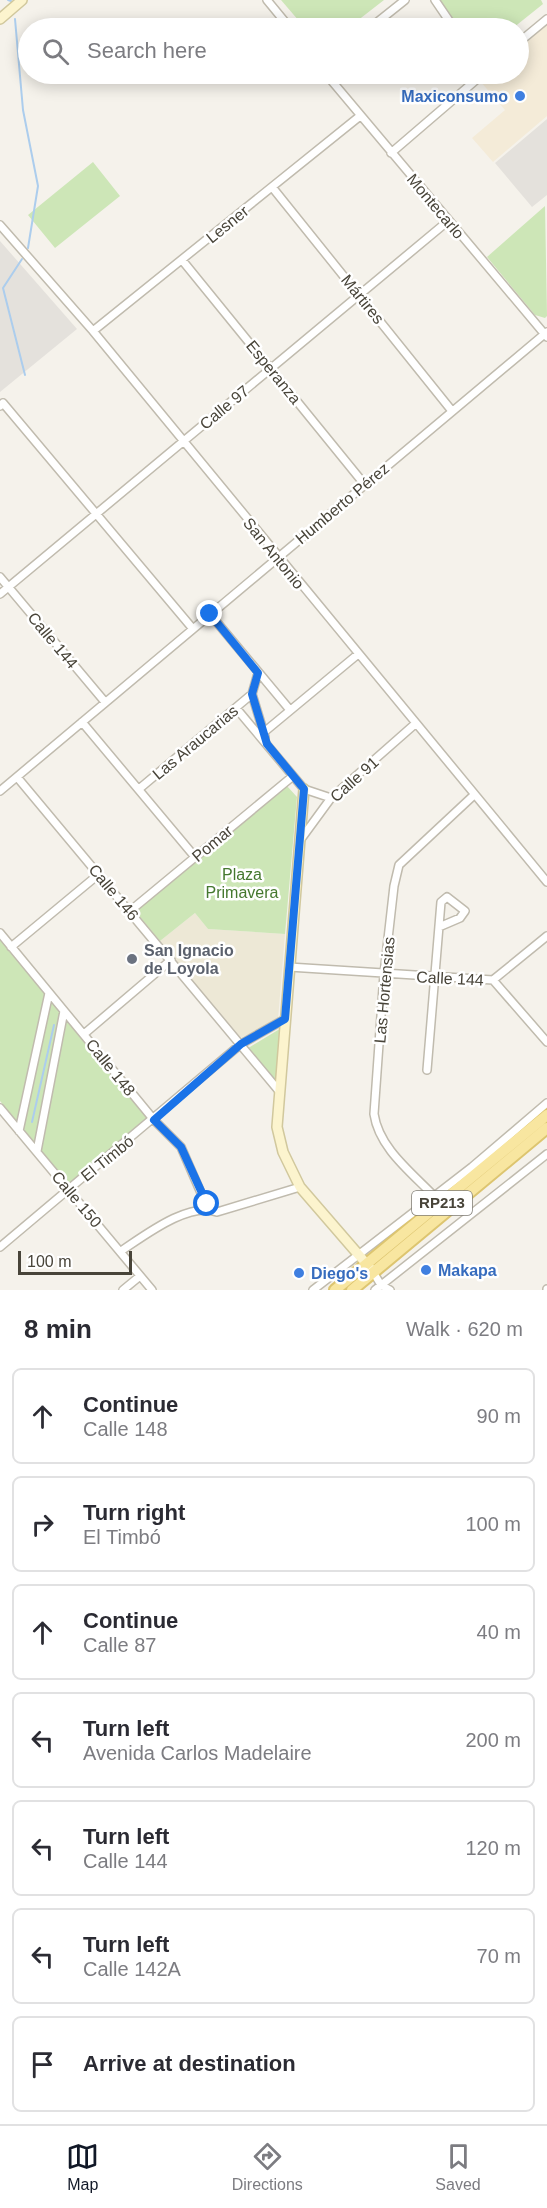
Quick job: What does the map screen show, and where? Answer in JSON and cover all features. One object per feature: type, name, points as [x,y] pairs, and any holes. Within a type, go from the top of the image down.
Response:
[{"type":"main road","points":[[0,19],[22,0]]},
{"type":"main road","points":[[304,789],[277,1127],[283,1152],[300,1187],[370,1268]]},
{"type":"main road","name":"RP213","points":[[352,1290],[370,1268],[547,1115]]},
{"type":"main road","name":"RP213","points":[[335,1290],[370,1268],[547,1128]]},
{"type":"street","points":[[267,0],[282,18]]},
{"type":"street","points":[[382,18],[405,0]]},
{"type":"street","points":[[435,0],[447,18]]},
{"type":"street","points":[[529,34],[547,19]]},
{"type":"street","name":"Montecarlo","points":[[334,84],[546,334]]},
{"type":"street","points":[[391,153],[471,84]]},
{"type":"street","name":"Lesner","points":[[93,331],[360,116]]},
{"type":"street","name":"Mártires","points":[[272,187],[452,411]]},
{"type":"street","name":"Calle 97","points":[[0,594],[448,221]]},
{"type":"street","name":"San Antonio","points":[[0,225],[93,331],[357,655],[547,882]]},
{"type":"street","name":"Esperanza","points":[[182,260],[365,484]]},
{"type":"street","name":"Humberto Pérez","points":[[0,791],[546,334]]},
{"type":"street","points":[[2,404],[193,629]]},
{"type":"street","name":"Calle 144","points":[[0,577],[105,702]]},
{"type":"street","points":[[210,614],[290,710]]},
{"type":"street","points":[[263,733],[357,655]]},
{"type":"street","points":[[258,673],[252,694],[267,744]]},
{"type":"street","name":"Las Araucarias","points":[[139,789],[252,694]]},
{"type":"street","points":[[236,708],[304,789],[331,798]]},
{"type":"street","points":[[82,722],[195,857]]},
{"type":"street","name":"Calle 91","points":[[300,840],[331,798],[415,724]]},
{"type":"street","name":"Pomar","points":[[130,911],[293,776]]},
{"type":"street","name":"Calle 146","points":[[17,777],[279,1091]]},
{"type":"street","name":"Las Hortensias","points":[[434,1196],[382,1140],[376,1127],[374,1114],[384,974],[394,886],[399,865],[474,795]]},
{"type":"street","points":[[11,947],[99,874]]},
{"type":"street","points":[[427,1070],[441,902],[447,897],[465,911],[460,918],[439,927]]},
{"type":"street","name":"Calle 148","points":[[0,933],[154,1120],[181,1147],[208,1209]]},
{"type":"street","points":[[493,980],[547,936]]},
{"type":"street","points":[[84,1034],[171,960]]},
{"type":"street","name":"Calle 144","points":[[289,967],[493,980],[547,1042]]},
{"type":"street","points":[[19,1131],[49,993]]},
{"type":"street","points":[[37,1151],[64,1011]]},
{"type":"street","name":"El Timbó","points":[[0,1247],[154,1120],[241,1044],[285,1019]]},
{"type":"street","points":[[313,1290],[434,1196],[547,1103]]},
{"type":"street","name":"Calle 150","points":[[0,1108],[152,1290]]},
{"type":"street","points":[[378,1287],[547,1154]]},
{"type":"street","points":[[121,1251],[175,1218],[208,1209],[217,1212],[300,1187]]},
{"type":"street","points":[[370,1268],[378,1287]]},
{"type":"street","points":[[123,1290],[140,1276]]},
{"type":"street","points":[[378,1287],[390,1290]]},
{"type":"shaded area","name":"Maxiconsumo","points":[[547,24],[547,116],[493,162],[472,138],[505,110],[483,84],[529,84],[529,40]]},
{"type":"shaded area","points":[[547,119],[547,195],[532,207],[495,163]]},
{"type":"shaded area","points":[[0,241],[77,329],[0,392]]},
{"type":"shaded area","points":[[195,913],[208,929],[285,934],[278,1020],[240,1038],[160,941]]},
{"type":"green space","points":[[281,0],[384,0],[361,18],[296,18]]},
{"type":"green space","points":[[434,0],[541,0],[543,4],[526,18],[448,18]]},
{"type":"green space","points":[[93,162],[120,196],[55,248],[28,215]]},
{"type":"green space","points":[[545,206],[547,316],[545,318],[535,315],[487,257]]},
{"type":"green space","name":"Plaza Primavera","points":[[287,786],[297,797],[285,934],[208,929],[195,913],[160,941],[135,911]]},
{"type":"green space","points":[[0,938],[151,1119],[71,1186],[0,1101]]},
{"type":"green space","points":[[283,1027],[277,1086],[245,1050]]},
{"type":"waterway","points":[[15,19],[18,53]]},
{"type":"waterway","points":[[21,84],[23,110],[38,186],[28,248]]},
{"type":"waterway","points":[[22,259],[3,288],[25,375]]},
{"type":"waterway","points":[[32,1122],[54,1025]]},
{"type":"place","name":"Maxiconsumo","points":[[520,96]]},
{"type":"place","name":"San Ignacio de Loyola","points":[[132,959]]},
{"type":"place","name":"Makapa","points":[[426,1270]]},
{"type":"place","name":"Diego's","points":[[299,1273]]},
{"type":"route","points":[[207,1204],[181,1147],[154,1120],[241,1044],[285,1019],[304,789],[267,744],[252,694],[258,673],[210,614]]}]
